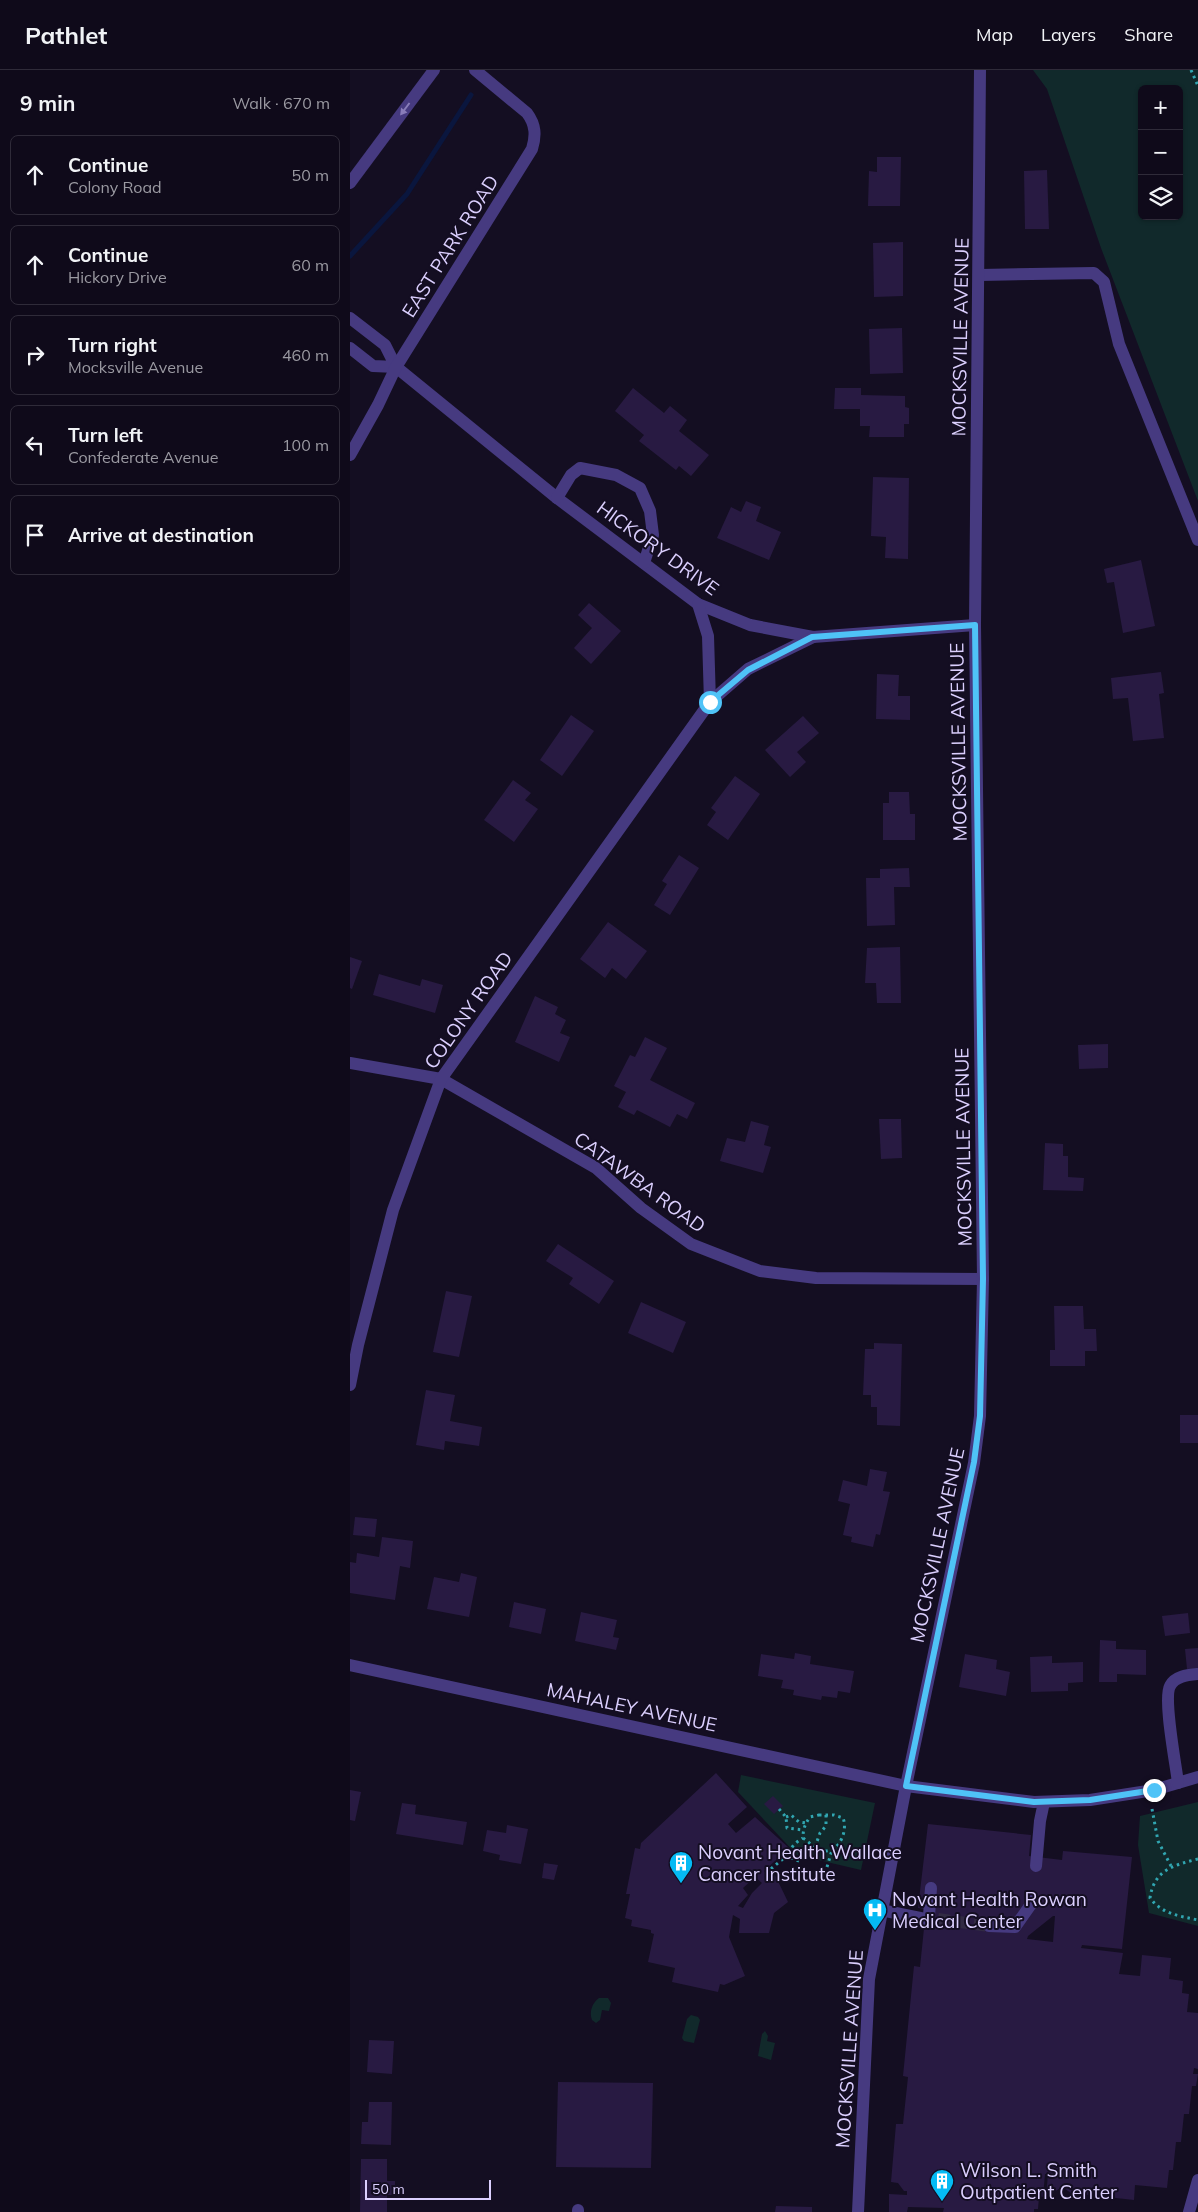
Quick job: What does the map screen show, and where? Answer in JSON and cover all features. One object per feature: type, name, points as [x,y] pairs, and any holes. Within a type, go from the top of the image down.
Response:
[{"type":"street","points":[[350,183],[434,70]]},
{"type":"street","name":"EAST PARK ROAD","points":[[350,456],[396,367],[532,149],[535,140],[533,120],[527,113],[475,70]]},
{"type":"street","name":"MOCKSVILLE AVENUE","points":[[858,2212],[869,1980],[906,1786],[974,1462],[980,1416],[983,1279],[975,625],[980,275],[980,70]]},
{"type":"street","points":[[980,275],[1094,273],[1104,282],[1119,344],[1198,540]]},
{"type":"street","name":"HICKORY DRIVE","points":[[350,318],[385,345],[396,367],[557,498],[698,604],[750,625],[812,637],[975,625]]},
{"type":"street","points":[[350,348],[373,366],[396,367]]},
{"type":"street","points":[[557,498],[571,475],[580,468],[616,475],[640,488],[650,511],[653,535],[644,563]]},
{"type":"street","points":[[698,604],[708,636],[710,702]]},
{"type":"street","name":"COLONY ROAD","points":[[350,1385],[358,1344],[393,1210],[441,1079],[710,702],[748,670],[812,637]]},
{"type":"street","name":"CATAWBA ROAD","points":[[350,1063],[441,1079],[596,1168],[641,1208],[691,1244],[760,1271],[816,1278],[983,1279]]},
{"type":"street","name":"MAHALEY AVENUE","points":[[350,1665],[906,1786],[1044,1802],[1090,1800],[1154,1790],[1198,1777]]},
{"type":"street","points":[[1178,1783],[1167,1701],[1169,1687],[1176,1679],[1198,1674]]},
{"type":"street","points":[[1036,1866],[1040,1821],[1044,1802]]},
{"type":"street","points":[[881,1910],[925,1919],[933,1918],[931,1888]]},
{"type":"street","points":[[989,1926],[1015,1927],[1034,1900]]},
{"type":"street","points":[[1189,2212],[1198,2180]]},
{"type":"path","points":[[1191,70],[1198,86]]},
{"type":"path","points":[[779,1809],[786,1817],[787,1828],[803,1830]]},
{"type":"path","points":[[1152,1809],[1158,1841],[1171,1866]]},
{"type":"path","points":[[786,1817],[791,1815],[799,1822],[806,1823]]},
{"type":"path","points":[[815,1847],[820,1833],[826,1826],[826,1815]]},
{"type":"path","points":[[803,1838],[803,1830],[810,1817],[826,1815],[842,1818],[846,1825],[843,1836],[832,1849],[827,1867]]},
{"type":"path","points":[[803,1838],[815,1847],[825,1851],[832,1849]]},
{"type":"path","points":[[766,1873],[790,1853],[794,1844],[803,1838]]},
{"type":"path","points":[[790,1853],[791,1858],[798,1861]]},
{"type":"path","points":[[1198,1858],[1171,1866],[1155,1882],[1150,1898],[1157,1907],[1169,1914],[1198,1920]]},
{"type":"green space","points":[[1033,70],[1198,70],[1198,501],[1101,248],[1047,89]]},
{"type":"green space","points":[[741,1775],[875,1803],[861,1870],[797,1855],[738,1792]]},
{"type":"green space","points":[[1198,1802],[1198,1926],[1149,1913],[1138,1845],[1140,1816]]},
{"type":"green space","points":[[599,1998],[608,1998],[611,2003],[609,2011],[602,2010],[600,2020],[596,2023],[592,2020],[591,2011]]},
{"type":"green space","points":[[691,2015],[698,2017],[700,2020],[694,2043],[684,2041],[682,2038],[687,2019]]},
{"type":"green space","points":[[765,2031],[768,2036],[767,2041],[775,2043],[771,2060],[758,2056],[762,2034]]},
{"type":"building","points":[[877,157],[901,157],[900,206],[868,206],[869,171],[877,172]]},
{"type":"building","points":[[1047,170],[1049,229],[1025,229],[1024,171]]},
{"type":"building","points":[[903,242],[903,296],[874,297],[873,243]]},
{"type":"building","points":[[902,328],[903,373],[870,374],[869,329]]},
{"type":"building","points":[[633,388],[664,413],[670,406],[687,420],[679,431],[709,455],[691,476],[679,466],[676,470],[639,441],[644,435],[615,411]]},
{"type":"building","points":[[835,388],[861,388],[861,395],[905,396],[905,407],[909,408],[909,424],[904,424],[904,437],[869,437],[870,426],[860,426],[860,409],[834,409]]},
{"type":"building","points":[[873,477],[909,478],[908,559],[885,558],[886,537],[871,536]]},
{"type":"building","points":[[746,501],[761,507],[756,521],[781,532],[769,560],[717,538],[731,507],[741,512]]},
{"type":"building","points":[[1141,560],[1155,626],[1123,633],[1114,582],[1107,583],[1104,569]]},
{"type":"building","points":[[589,603],[621,631],[591,664],[574,648],[592,628],[578,615]]},
{"type":"building","points":[[1161,672],[1164,693],[1159,694],[1164,738],[1133,741],[1128,698],[1113,699],[1111,678]]},
{"type":"building","points":[[877,674],[899,675],[898,696],[910,696],[910,720],[876,719]]},
{"type":"building","points":[[571,715],[594,731],[562,776],[540,760]]},
{"type":"building","points":[[803,716],[819,733],[797,752],[806,762],[790,777],[765,750]]},
{"type":"building","points":[[735,776],[760,794],[728,840],[707,825],[716,812],[711,808]]},
{"type":"building","points":[[513,780],[531,793],[525,800],[538,809],[514,842],[484,820]]},
{"type":"building","points":[[889,792],[909,792],[910,814],[915,814],[915,840],[883,840],[883,803],[889,803]]},
{"type":"building","points":[[679,855],[699,868],[670,915],[654,905],[667,884],[662,881]]},
{"type":"building","points":[[909,868],[910,887],[894,887],[895,925],[867,926],[866,878],[880,878],[880,869]]},
{"type":"building","points":[[608,922],[647,951],[626,979],[612,968],[605,978],[580,959]]},
{"type":"building","points":[[900,947],[901,1003],[877,1003],[876,983],[865,983],[867,948]]},
{"type":"building","points":[[350,957],[362,961],[352,989],[350,988]]},
{"type":"building","points":[[379,974],[420,986],[422,979],[443,985],[435,1013],[373,995]]},
{"type":"building","points":[[535,996],[558,1007],[555,1014],[566,1020],[560,1033],[570,1037],[559,1062],[515,1042]]},
{"type":"building","points":[[645,1037],[667,1048],[650,1080],[695,1103],[687,1119],[677,1114],[670,1127],[637,1110],[634,1115],[618,1107],[626,1092],[614,1086],[630,1055],[635,1057]]},
{"type":"building","points":[[1108,1044],[1108,1068],[1079,1069],[1078,1045]]},
{"type":"building","points":[[879,1119],[901,1119],[902,1158],[881,1159]]},
{"type":"building","points":[[751,1121],[769,1126],[764,1145],[771,1147],[763,1173],[720,1161],[727,1138],[745,1142]]},
{"type":"building","points":[[1045,1143],[1063,1144],[1063,1156],[1068,1156],[1068,1177],[1084,1178],[1083,1191],[1043,1190]]},
{"type":"building","points":[[558,1244],[614,1281],[599,1304],[569,1284],[573,1278],[546,1261]]},
{"type":"building","points":[[446,1291],[472,1296],[459,1357],[433,1352]]},
{"type":"building","points":[[641,1302],[686,1322],[673,1353],[628,1333]]},
{"type":"building","points":[[1054,1306],[1083,1306],[1084,1329],[1096,1329],[1097,1351],[1085,1351],[1085,1366],[1050,1366],[1050,1350],[1055,1350]]},
{"type":"building","points":[[874,1343],[902,1344],[900,1426],[877,1425],[877,1407],[871,1407],[871,1395],[863,1395],[865,1349],[874,1349]]},
{"type":"building","points":[[426,1390],[455,1395],[450,1421],[482,1427],[479,1446],[445,1441],[444,1450],[416,1445]]},
{"type":"building","points":[[1180,1415],[1198,1415],[1198,1443],[1180,1443]]},
{"type":"building","points":[[870,1469],[887,1472],[883,1491],[890,1492],[880,1535],[876,1534],[873,1547],[851,1542],[852,1537],[843,1535],[850,1504],[838,1501],[843,1480],[867,1486]]},
{"type":"building","points":[[355,1517],[377,1519],[375,1537],[353,1535]]},
{"type":"building","points":[[382,1537],[413,1541],[410,1568],[400,1566],[395,1600],[350,1593],[350,1562],[356,1563],[357,1553],[379,1557]]},
{"type":"building","points":[[461,1573],[477,1577],[469,1617],[427,1609],[434,1577],[459,1582]]},
{"type":"building","points":[[514,1602],[546,1609],[541,1634],[509,1627]]},
{"type":"building","points":[[581,1612],[617,1620],[613,1637],[619,1638],[616,1650],[575,1641]]},
{"type":"building","points":[[1188,1613],[1190,1633],[1165,1636],[1162,1616]]},
{"type":"building","points":[[1100,1640],[1116,1641],[1116,1649],[1146,1650],[1146,1675],[1117,1674],[1117,1682],[1099,1682]]},
{"type":"building","points":[[1198,1648],[1198,1668],[1187,1669],[1185,1649]]},
{"type":"building","points":[[795,1653],[811,1656],[810,1664],[854,1671],[850,1693],[838,1691],[837,1698],[822,1696],[821,1700],[793,1695],[794,1690],[781,1688],[783,1680],[758,1676],[761,1654],[794,1659]]},
{"type":"building","points":[[965,1654],[997,1660],[996,1669],[1010,1672],[1006,1696],[959,1687]]},
{"type":"building","points":[[1052,1656],[1052,1663],[1083,1662],[1083,1682],[1068,1683],[1068,1691],[1031,1692],[1030,1657]]},
{"type":"building","name":"Novant Health Wallace Cancer Institute","points":[[716,1773],[747,1807],[728,1824],[736,1833],[755,1817],[789,1848],[764,1871],[770,1877],[775,1875],[788,1902],[774,1913],[769,1933],[739,1933],[740,1919],[733,1915],[729,1937],[745,1976],[724,1985],[720,1984],[718,1992],[672,1982],[675,1968],[648,1962],[654,1934],[651,1933],[651,1930],[631,1926],[632,1920],[625,1918],[630,1894],[626,1894],[635,1848],[640,1849],[641,1843]],"holes":[[[755,1877],[762,1883],[752,1893],[743,1908],[738,1906],[748,1895],[743,1888]]]},
{"type":"building","points":[[350,1790],[361,1792],[355,1821],[350,1820]]},
{"type":"building","points":[[773,1796],[783,1806],[774,1814],[764,1804]]},
{"type":"building","points":[[402,1803],[416,1805],[415,1814],[467,1822],[463,1845],[396,1834]]},
{"type":"building","points":[[928,1824],[1031,1835],[1029,1856],[1062,1860],[1063,1851],[1132,1857],[1122,1949],[1082,1945],[1081,1948],[1123,1953],[1119,1974],[1140,1976],[1142,1955],[1171,1958],[1169,1979],[1183,1981],[1182,1993],[1189,1994],[1187,2012],[1198,2013],[1198,2069],[1194,2068],[1193,2074],[1198,2074],[1196,2086],[1192,2086],[1189,2114],[1184,2114],[1181,2142],[1176,2142],[1173,2170],[1169,2170],[1167,2188],[1135,2185],[1134,2200],[1071,2193],[1062,2187],[1046,2197],[1048,2174],[1045,2174],[1043,2197],[1039,2196],[1038,2209],[1034,2209],[1034,2212],[943,2212],[944,2208],[908,2207],[907,2212],[889,2212],[889,2194],[907,2195],[907,2191],[904,2191],[898,2183],[891,2182],[896,2124],[903,2124],[908,2077],[903,2076],[914,1966],[920,1967],[926,1909],[918,1908]],"holes":[[[1055,1916],[1053,1942],[1027,1939],[1028,1936]]]},
{"type":"building","points":[[507,1825],[528,1829],[521,1864],[499,1860],[500,1855],[483,1851],[487,1830],[506,1833]]},
{"type":"building","points":[[544,1863],[558,1865],[554,1880],[542,1878]]},
{"type":"building","points":[[369,2040],[394,2041],[392,2074],[367,2072]]},
{"type":"building","points":[[558,2082],[653,2083],[651,2168],[556,2167]]},
{"type":"building","points":[[369,2102],[392,2102],[391,2145],[361,2144],[362,2122],[368,2122]]},
{"type":"building","points":[[361,2159],[387,2159],[387,2181],[395,2181],[395,2195],[387,2195],[387,2212],[360,2212]]},
{"type":"building","points":[[776,2206],[812,2207],[812,2212],[775,2212]]},
{"type":"waterway","points":[[350,256],[407,194],[471,95]]},
{"type":"tunnel","points":[[938,1919],[989,1926]]},
{"type":"place","name":"Novant Health Wallace Cancer Institute","points":[[681,1884]]},
{"type":"place","name":"Novant Health Rowan Medical Center","points":[[875,1931]]},
{"type":"place","name":"Wilson L. Smith Outpatient Center","points":[[942,2202]]},
{"type":"route","points":[[710,702],[748,670],[812,637],[975,625],[983,1279],[980,1416],[974,1462],[906,1786],[1034,1802],[1090,1800],[1154,1790]]}]
